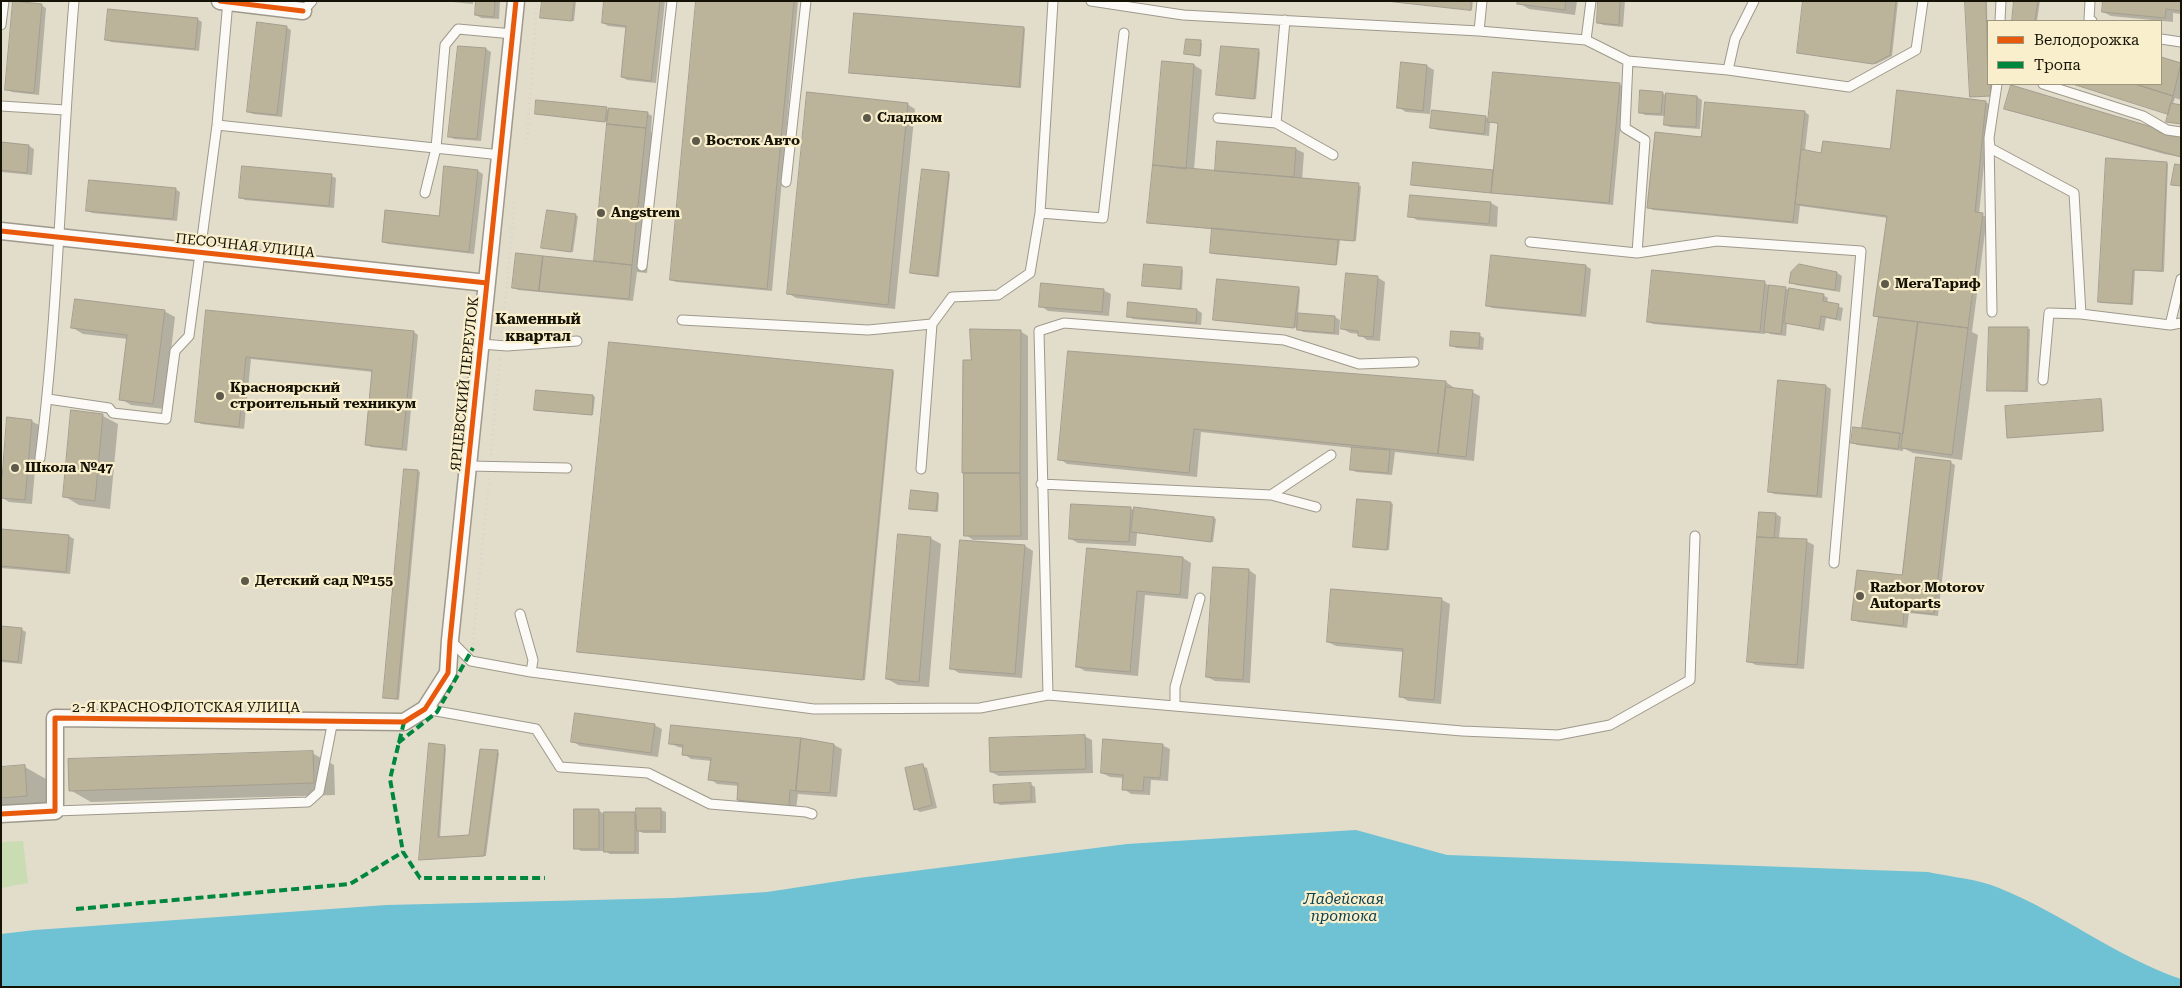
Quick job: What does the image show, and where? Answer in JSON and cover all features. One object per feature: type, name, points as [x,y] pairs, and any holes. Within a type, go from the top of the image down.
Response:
[{"type":"street","name":"ЯРЦЕВСКИЙ ПЕРЕУЛОК","points":[[404,722],[425,708],[448,673],[516,1]]},
{"type":"street","points":[[225,2],[307,6]]},
{"type":"street","name":"ПЕСОЧНАЯ УЛИЦА","points":[[1,231],[487,283]]},
{"type":"street","name":"2-Я КРАСНОФЛОТСКАЯ УЛИЦА","points":[[55,812],[55,718],[404,722]]},
{"type":"street","points":[[1,814],[55,812]]},
{"type":"lane","points":[[1,25],[4,1]]},
{"type":"lane","points":[[40,458],[48,399],[65,110],[74,1]]},
{"type":"lane","points":[[642,266],[672,1]]},
{"type":"lane","points":[[786,182],[806,1]]},
{"type":"lane","points":[[921,469],[932,324],[952,296],[998,296],[1030,273],[1040,213],[1053,1]]},
{"type":"lane","points":[[1091,1],[1183,15],[1479,30],[1586,40],[1628,60],[1728,70],[1849,87],[1916,50],[1923,1]]},
{"type":"lane","points":[[1479,30],[1482,1]]},
{"type":"lane","points":[[1586,40],[1591,1]]},
{"type":"lane","points":[[1728,70],[1734,39],[1754,1]]},
{"type":"lane","points":[[2000,20],[2001,1]]},
{"type":"lane","points":[[2090,1],[2090,20]]},
{"type":"lane","points":[[48,399],[110,408],[113,413],[166,419],[175,350],[189,336],[217,125],[225,2]]},
{"type":"lane","points":[[1276,123],[1285,20]]},
{"type":"lane","points":[[425,193],[436,148],[445,45],[458,29],[513,34]]},
{"type":"lane","points":[[1040,213],[1103,218],[1124,33]]},
{"type":"lane","points":[[2162,39],[2181,42]]},
{"type":"lane","points":[[1628,60],[1625,128],[1645,140],[1637,254]]},
{"type":"lane","points":[[1992,312],[1989,138],[1997,85]]},
{"type":"lane","points":[[2046,85],[2143,116],[2167,130],[2181,132]]},
{"type":"lane","points":[[1,106],[65,110]]},
{"type":"lane","points":[[1218,118],[1276,123],[1333,156]]},
{"type":"lane","points":[[217,125],[500,155]]},
{"type":"lane","points":[[1990,148],[2074,193],[2082,314]]},
{"type":"lane","points":[[1530,242],[1637,254],[1717,241],[1861,250],[1834,562]]},
{"type":"lane","points":[[2170,325],[2181,279]]},
{"type":"lane","points":[[2043,380],[2049,313],[2082,314],[2170,325],[2181,323]]},
{"type":"lane","points":[[682,320],[868,330],[932,324]]},
{"type":"lane","points":[[1048,695],[1041,484],[1039,331],[1064,323],[1284,340],[1359,364],[1414,362]]},
{"type":"lane","points":[[481,344],[501,346],[577,341]]},
{"type":"lane","points":[[1271,495],[1331,455]]},
{"type":"lane","points":[[468,466],[567,468]]},
{"type":"lane","points":[[1041,484],[1271,495],[1316,507]]},
{"type":"lane","points":[[450,640],[471,661],[531,672],[814,709],[980,708],[1048,695],[1462,731],[1558,735],[1610,725],[1690,680],[1695,536]]},
{"type":"lane","points":[[1175,706],[1175,687],[1200,598]]},
{"type":"lane","points":[[520,614],[533,660],[531,672]]},
{"type":"lane","points":[[425,708],[536,729],[560,767],[648,773],[710,804],[812,814]]},
{"type":"lane","points":[[55,812],[308,802],[319,792],[333,720]]},
{"type":"path","points":[[527,139],[537,1]]},
{"type":"path","points":[[473,648],[515,200]]},
{"type":"green space","points":[[23,841],[28,883],[1,888],[1,842]]},
{"type":"water","name":"Ладейская протока","points":[[1356,830],[1447,855],[1928,872],[1964,878],[1983,882],[2022,898],[2134,959],[2181,979],[2181,987],[1,987],[1,934],[35,930],[387,905],[674,898],[767,892],[859,878],[1127,844]]},
{"type":"building","points":[[13,1],[42,4],[34,93],[5,90]]},
{"type":"building","points":[[476,1],[495,1],[494,17],[475,15]]},
{"type":"building","points":[[542,1],[574,1],[572,21],[540,18]]},
{"type":"building","points":[[604,1],[660,1],[651,81],[621,77],[626,26],[602,23]]},
{"type":"building","points":[[696,1],[794,1],[767,289],[670,280]]},
{"type":"building","points":[[1386,1],[1471,1],[1471,10]]},
{"type":"building","points":[[1518,1],[1566,1],[1565,10],[1517,4]]},
{"type":"building","points":[[1598,1],[1620,1],[1619,25],[1597,23]]},
{"type":"building","points":[[1803,1],[1896,1],[1890,55],[1873,64],[1797,53]]},
{"type":"building","points":[[1965,1],[1986,1],[1987,85],[1990,85],[1991,96],[1970,97]]},
{"type":"building","points":[[2014,1],[2038,1],[2035,20],[2012,20]]},
{"type":"building","points":[[2103,1],[2181,1],[2181,11],[2166,9],[2165,18],[2102,12]]},
{"type":"building","points":[[108,9],[198,18],[195,49],[105,40]]},
{"type":"building","points":[[854,13],[1024,27],[1019,87],[849,73]]},
{"type":"building","points":[[257,22],[287,26],[277,115],[247,112]]},
{"type":"building","points":[[1186,39],[1201,40],[1200,56],[1184,54]]},
{"type":"building","points":[[458,46],[486,48],[477,139],[448,137]]},
{"type":"building","points":[[1221,46],[1259,49],[1254,99],[1216,95]]},
{"type":"building","points":[[2162,57],[2181,63],[2173,96],[2138,85],[2162,85]]},
{"type":"building","points":[[1162,61],[1194,64],[1186,169],[1153,165]]},
{"type":"building","points":[[1401,62],[1427,65],[1423,111],[1397,108]]},
{"type":"building","points":[[1493,72],[1620,83],[1609,203],[1491,193],[1498,123],[1488,122]]},
{"type":"building","points":[[2011,85],[2152,127],[2161,133],[2181,137],[2181,157],[2004,109]]},
{"type":"building","points":[[2076,85],[2138,85],[2173,96],[2168,114]]},
{"type":"building","points":[[1640,90],[1663,92],[1661,114],[1639,113]]},
{"type":"building","points":[[1897,90],[1986,101],[1975,212],[1983,213],[1968,328],[1873,316],[1887,216],[1795,204],[1801,149],[1821,153],[1823,141],[1890,149]]},
{"type":"building","points":[[807,92],[908,103],[888,305],[787,294]]},
{"type":"building","points":[[1666,93],[1697,96],[1696,127],[1664,125]]},
{"type":"building","points":[[536,100],[607,107],[605,122],[535,114]]},
{"type":"building","points":[[1705,102],[1805,111],[1793,222],[1647,208],[1655,132],[1701,137]]},
{"type":"building","points":[[2171,103],[2181,105],[2181,124],[2166,122]]},
{"type":"building","points":[[609,108],[648,112],[646,128],[607,124]]},
{"type":"building","points":[[1432,110],[1486,116],[1484,134],[1430,128]]},
{"type":"building","points":[[607,124],[646,128],[632,265],[594,261]]},
{"type":"building","points":[[1217,141],[1296,148],[1294,177],[1215,171]]},
{"type":"building","points":[[1,142],[29,145],[27,173],[1,170]]},
{"type":"building","points":[[2106,158],[2167,162],[2162,271],[2133,270],[2131,304],[2098,302]]},
{"type":"building","points":[[1413,162],[1493,170],[1491,193],[1411,185]]},
{"type":"building","points":[[2175,164],[2181,165],[2181,186],[2171,185]]},
{"type":"building","points":[[1153,165],[1359,183],[1354,241],[1147,223]]},
{"type":"building","points":[[242,166],[332,174],[329,206],[239,198]]},
{"type":"building","points":[[444,166],[478,170],[469,252],[382,242],[385,210],[439,216]]},
{"type":"building","points":[[922,169],[949,172],[937,276],[910,273]]},
{"type":"building","points":[[89,180],[176,188],[173,219],[86,211]]},
{"type":"building","points":[[1410,195],[1491,202],[1489,224],[1408,217]]},
{"type":"building","points":[[547,210],[576,214],[571,252],[541,248]]},
{"type":"building","points":[[1212,228],[1338,240],[1336,265],[1210,253]]},
{"type":"building","points":[[516,253],[543,256],[539,291],[512,288]]},
{"type":"building","points":[[1491,255],[1586,265],[1581,315],[1486,306]]},
{"type":"building","points":[[543,256],[632,265],[629,299],[539,291]]},
{"type":"building","points":[[1144,264],[1182,267],[1180,289],[1142,286]]},
{"type":"building","points":[[1799,264],[1837,272],[1835,290],[1789,283],[1791,272]]},
{"type":"building","points":[[1652,270],[1765,281],[1760,332],[1647,322]]},
{"type":"building","points":[[1346,273],[1378,276],[1373,337],[1358,336],[1358,331],[1341,329]]},
{"type":"building","points":[[1217,279],[1299,287],[1294,328],[1213,320]]},
{"type":"building","points":[[1041,283],[1104,289],[1102,312],[1039,307]]},
{"type":"building","points":[[1769,285],[1786,287],[1781,334],[1764,332]]},
{"type":"building","points":[[1789,288],[1824,294],[1823,301],[1839,304],[1836,319],[1821,316],[1819,329],[1784,323]]},
{"type":"building","points":[[75,299],[165,310],[153,404],[119,400],[127,335],[71,328]]},
{"type":"building","points":[[1128,302],[1197,309],[1196,323],[1127,317]]},
{"type":"building","name":"Красноярский строительный техникум","points":[[206,310],[414,331],[402,449],[365,445],[372,370],[246,357],[239,427],[195,422]]},
{"type":"building","points":[[1298,313],[1335,316],[1334,333],[1297,330]]},
{"type":"building","points":[[1879,317],[1918,322],[1903,434],[1862,428]]},
{"type":"building","points":[[1918,322],[1968,328],[1952,455],[1901,448]]},
{"type":"building","points":[[1989,327],[2028,327],[2026,391],[1987,391]]},
{"type":"building","points":[[970,329],[1021,330],[1020,473],[962,473],[963,360],[971,360]]},
{"type":"building","points":[[1451,331],[1480,333],[1479,348],[1450,346]]},
{"type":"building","points":[[609,342],[893,370],[863,680],[577,652]]},
{"type":"building","points":[[1068,351],[1446,381],[1438,454],[1194,429],[1189,473],[1058,460]]},
{"type":"building","points":[[1778,380],[1826,385],[1817,496],[1768,492]]},
{"type":"building","points":[[1446,387],[1473,390],[1466,457],[1438,454]]},
{"type":"building","points":[[536,390],[593,395],[592,415],[534,410]]},
{"type":"building","points":[[2101,399],[2103,431],[2007,438],[2005,406]]},
{"type":"building","points":[[71,410],[103,414],[95,501],[63,497]]},
{"type":"building","points":[[7,417],[32,420],[25,500],[1,498]]},
{"type":"building","points":[[1853,427],[1900,433],[1898,449],[1851,443]]},
{"type":"building","points":[[1352,447],[1390,450],[1388,473],[1350,470]]},
{"type":"building","points":[[1916,457],[1951,461],[1934,614],[1904,611],[1903,626],[1851,620],[1857,570],[1902,575]]},
{"type":"building","points":[[404,469],[418,470],[397,699],[383,698]]},
{"type":"building","points":[[964,473],[1020,473],[1021,536],[964,536]]},
{"type":"building","points":[[911,490],[938,493],[936,511],[909,509]]},
{"type":"building","points":[[1357,499],[1391,502],[1387,550],[1353,547]]},
{"type":"building","points":[[1071,504],[1131,507],[1129,542],[1069,539]]},
{"type":"building","points":[[1134,507],[1214,517],[1211,542],[1131,532]]},
{"type":"building","points":[[1759,512],[1776,513],[1774,538],[1757,537]]},
{"type":"building","points":[[1,529],[69,535],[66,572],[1,566]]},
{"type":"building","points":[[898,534],[931,537],[919,682],[886,679]]},
{"type":"building","points":[[1757,537],[1807,539],[1797,665],[1747,662]]},
{"type":"building","points":[[960,540],[1025,545],[1015,674],[950,669]]},
{"type":"building","points":[[1087,548],[1183,557],[1180,595],[1137,591],[1130,672],[1076,667]]},
{"type":"building","points":[[1213,567],[1249,569],[1243,680],[1206,677]]},
{"type":"building","points":[[1331,589],[1442,598],[1434,700],[1399,697],[1403,649],[1327,642]]},
{"type":"building","points":[[1,626],[22,628],[18,662],[1,660]]},
{"type":"building","points":[[575,713],[655,724],[651,753],[571,742]]},
{"type":"building","points":[[671,725],[801,738],[796,791],[790,790],[789,806],[737,800],[738,783],[708,780],[711,758],[682,755],[683,745],[669,744]]},
{"type":"building","points":[[1085,735],[1086,769],[990,772],[989,738]]},
{"type":"building","points":[[801,738],[834,744],[830,793],[796,791]]},
{"type":"building","points":[[1103,739],[1163,744],[1160,778],[1144,777],[1143,791],[1122,790],[1123,775],[1101,773]]},
{"type":"building","points":[[429,743],[445,745],[438,837],[469,835],[480,749],[498,750],[484,856],[419,860]]},
{"type":"building","points":[[313,751],[314,783],[69,791],[68,759]]},
{"type":"building","points":[[923,764],[932,805],[914,810],[905,768]]},
{"type":"building","points":[[25,765],[27,796],[1,798],[1,767]]},
{"type":"building","points":[[1031,783],[1031,801],[994,803],[993,785]]},
{"type":"building","points":[[636,808],[661,808],[661,831],[637,831]]},
{"type":"building","points":[[574,809],[599,809],[599,849],[574,849]]},
{"type":"building","points":[[604,812],[635,812],[635,852],[604,852]]},
{"type":"marked path","points":[[398,743],[437,712],[473,648]]},
{"type":"marked path","points":[[404,722],[390,779],[403,852],[420,878],[545,878]]},
{"type":"marked path","points":[[76,909],[350,884],[403,852]]},
{"type":"cycle path","points":[[220,1],[303,11]]},
{"type":"cycle path","points":[[1,814],[55,811],[55,718],[404,722],[425,709],[448,673],[516,1]]},
{"type":"cycle path","points":[[1,231],[487,283]]},
{"type":"place","name":"Сладком","points":[[867,118]]},
{"type":"place","name":"Восток Авто","points":[[696,141]]},
{"type":"place","name":"Angstrem","points":[[601,213]]},
{"type":"place","name":"МегаТариф","points":[[1885,284]]},
{"type":"place","name":"Красноярский строительный техникум","points":[[220,396]]},
{"type":"place","name":"Школа №47","points":[[15,468]]},
{"type":"place","name":"Детский сад №155","points":[[245,581]]},
{"type":"place","name":"Razbor Motorov Autoparts","points":[[1860,596]]},
{"type":"district","name":"Каменный квартал","points":[[538,328]]}]
